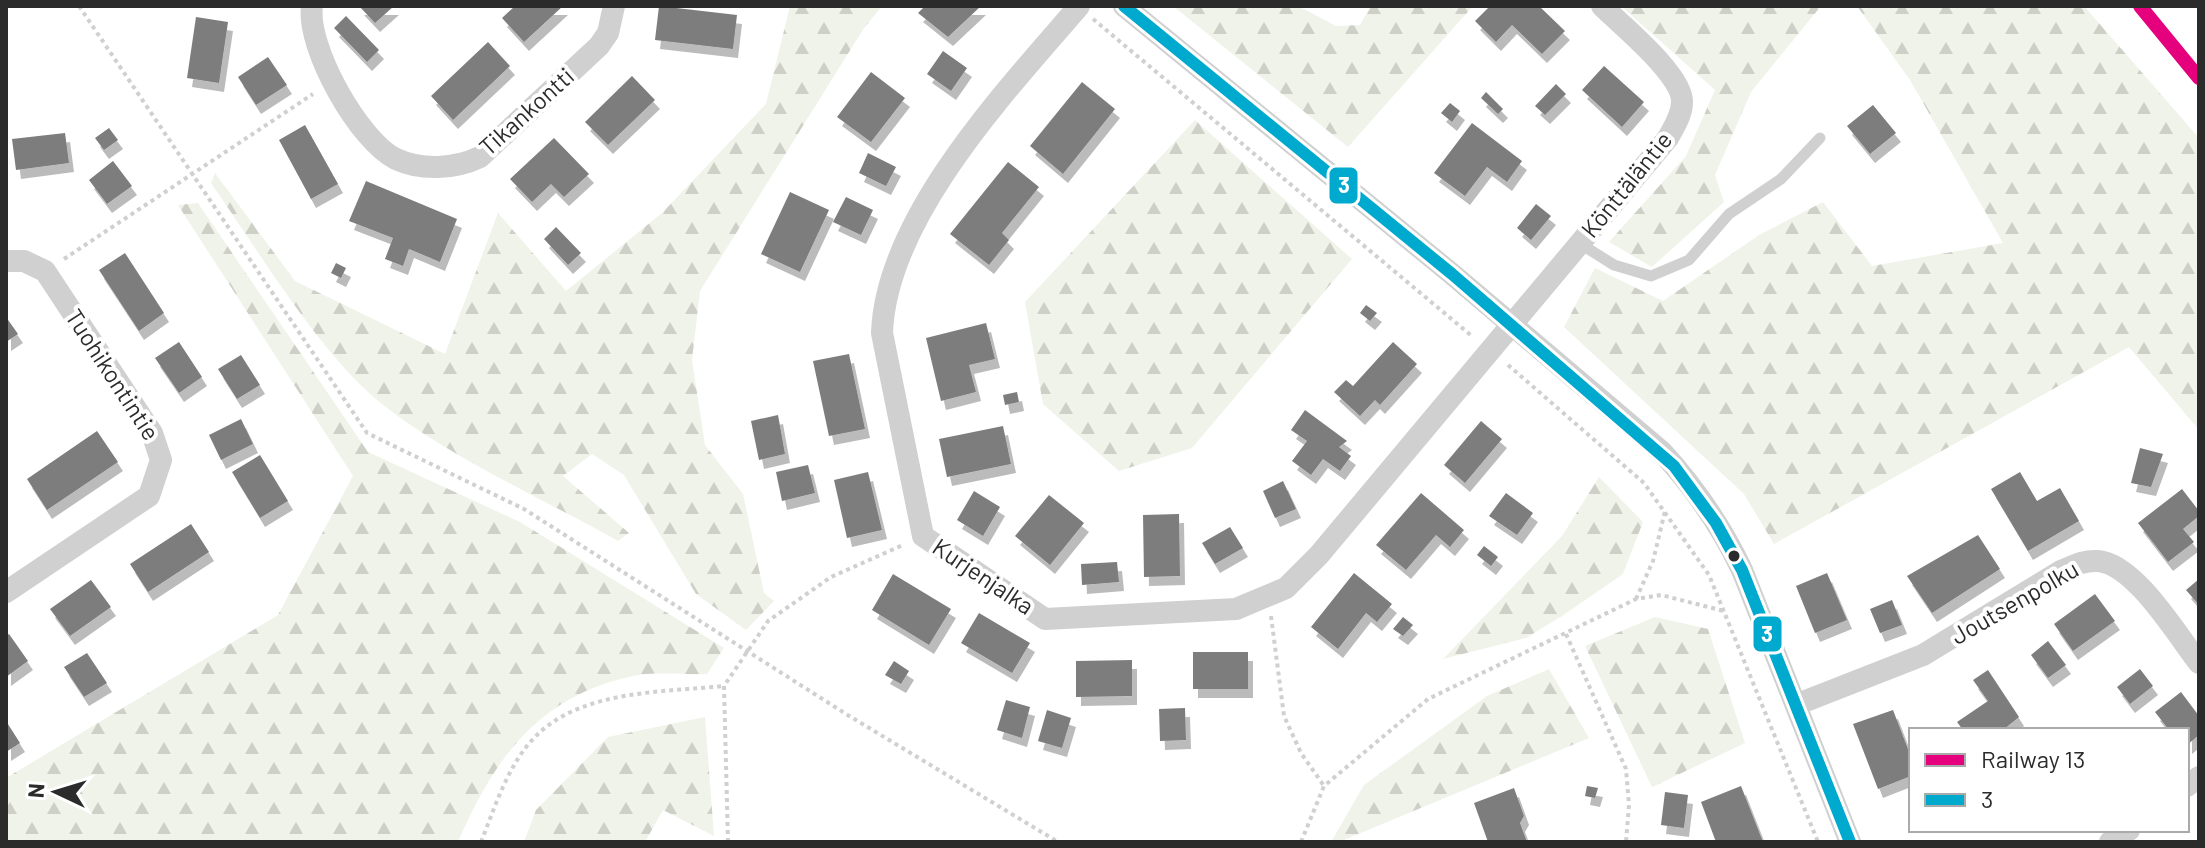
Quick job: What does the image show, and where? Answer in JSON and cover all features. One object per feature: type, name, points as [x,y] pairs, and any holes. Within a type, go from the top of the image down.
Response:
[{"type":"street","name":"Tikankontti","points":[[312,6],[315,42],[331,82],[382,150],[415,165],[461,166],[480,157],[599,46],[608,33],[614,6]]},
{"type":"street","name":"Kurjenjalka","points":[[1079,6],[941,174],[886,294],[882,333],[923,536],[1045,619],[1236,609],[1286,588],[1319,555],[1511,323]]},
{"type":"street","points":[[1124,6],[1511,323],[1662,452],[1706,505],[1742,570],[1798,704],[1850,842]]},
{"type":"street","name":"Könttäläntie","points":[[1511,323],[1668,138],[1683,100],[1672,77],[1602,6]]},
{"type":"street","points":[[6,261],[24,261],[45,271]]},
{"type":"street","name":"Tuohikontintie","points":[[6,592],[149,496],[161,460],[152,433],[45,271]]},
{"type":"street","name":"Joutsenpolku","points":[[1798,704],[1923,655],[2061,571],[2084,561],[2108,563],[2136,582],[2199,663]]},
{"type":"lane","points":[[1579,243],[1614,265],[1651,276],[1689,260],[1729,214],[1781,179],[1820,138]]},
{"type":"path","points":[[79,6],[367,433],[524,509],[846,714],[1058,842]]},
{"type":"path","points":[[1079,6],[1620,460],[1665,511],[1709,575],[1818,842]]},
{"type":"path","points":[[45,271],[194,176],[331,82]]},
{"type":"path","points":[[1636,599],[1653,561],[1665,511]]},
{"type":"path","points":[[728,842],[724,686],[747,649],[768,621],[831,577],[923,536]]},
{"type":"path","points":[[1301,842],[1324,786],[1428,699],[1636,599],[1661,595],[1724,611]]},
{"type":"path","points":[[1269,597],[1284,716],[1301,753],[1324,786]]},
{"type":"path","points":[[1565,633],[1626,769],[1629,805],[1626,842]]},
{"type":"path","points":[[481,842],[506,782],[537,734],[581,707],[643,694],[724,686]]},
{"type":"green space","points":[[790,6],[882,6],[864,28],[700,291],[692,360],[705,445],[743,494],[764,593],[774,601],[746,630],[696,594],[624,475],[592,454],[563,476],[629,533],[618,541],[432,439],[377,400],[332,354],[310,326],[211,183],[215,173],[295,281],[445,354],[498,213],[566,291],[662,213],[766,104]]},
{"type":"green space","points":[[1173,6],[1298,6],[1336,26],[1360,25],[1371,6],[1473,6],[1348,147]]},
{"type":"green space","points":[[1621,6],[1821,6],[1751,92],[1715,175],[1724,202],[1652,267],[1609,242],[1686,156],[1715,90]]},
{"type":"green space","points":[[1857,6],[2084,6],[2199,138],[2199,430],[2129,347],[1774,544],[1744,494],[1564,327],[1595,268],[1663,301],[1759,235],[1823,202],[1872,266],[2003,243],[1910,80]]},
{"type":"green space","points":[[1195,120],[1352,259],[1192,448],[1119,471],[1043,404],[1025,302]]},
{"type":"green space","points":[[198,203],[368,452],[520,522],[724,648],[707,674],[633,676],[600,685],[546,715],[504,758],[487,783],[458,842],[6,842],[6,778],[278,615],[353,476],[178,205]]},
{"type":"green space","points":[[1599,477],[1643,522],[1623,574],[1526,638],[1443,659],[1562,536]]},
{"type":"green space","points":[[1655,617],[1708,629],[1745,743],[1652,787],[1585,646]]},
{"type":"green space","points":[[1549,669],[1589,738],[1339,842],[1331,842],[1364,785],[1487,696]]},
{"type":"green space","points":[[705,717],[714,836],[663,810],[645,842],[524,842],[536,810],[608,737]]},
{"type":"building","points":[[359,6],[394,6],[375,23]]},
{"type":"building","points":[[515,6],[563,6],[524,42],[502,18]]},
{"type":"building","points":[[659,6],[737,15],[733,49],[655,40]]},
{"type":"building","points":[[925,6],[981,6],[948,37],[918,13]]},
{"type":"building","points":[[1490,6],[1539,6],[1565,31],[1542,54],[1512,25],[1496,42],[1475,21]]},
{"type":"building","points":[[346,16],[379,50],[367,62],[334,28]]},
{"type":"building","points":[[196,17],[228,22],[219,83],[187,78]]},
{"type":"building","points":[[488,42],[510,66],[453,120],[431,96]]},
{"type":"building","points":[[943,51],[967,68],[951,91],[927,74]]},
{"type":"building","points":[[268,57],[287,85],[256,105],[238,77]]},
{"type":"building","points":[[1604,66],[1644,102],[1622,127],[1582,90]]},
{"type":"building","points":[[871,72],[905,98],[871,142],[837,117]]},
{"type":"building","points":[[632,76],[655,100],[608,145],[585,122]]},
{"type":"building","points":[[1082,82],[1115,109],[1063,174],[1030,146]]},
{"type":"building","points":[[1556,84],[1566,94],[1545,115],[1535,106]]},
{"type":"building","points":[[1486,92],[1503,109],[1498,114],[1481,98]]},
{"type":"building","points":[[1450,103],[1460,111],[1452,122],[1441,113]]},
{"type":"building","points":[[1873,105],[1896,133],[1870,154],[1847,126]]},
{"type":"building","points":[[1472,123],[1522,161],[1507,182],[1487,167],[1465,196],[1434,173]]},
{"type":"building","points":[[305,125],[338,184],[311,199],[279,140]]},
{"type":"building","points":[[109,128],[118,140],[104,150],[95,138]]},
{"type":"building","points":[[65,133],[69,163],[16,170],[12,139]]},
{"type":"building","points":[[554,138],[589,174],[564,197],[551,184],[532,202],[510,179]]},
{"type":"building","points":[[868,153],[896,167],[886,186],[859,173]]},
{"type":"building","points":[[113,161],[132,186],[107,204],[89,180]]},
{"type":"building","points":[[1008,162],[1039,187],[1002,233],[1009,240],[989,265],[950,234]]},
{"type":"building","points":[[366,181],[457,219],[440,262],[409,249],[403,266],[385,259],[393,238],[349,221]]},
{"type":"building","points":[[790,192],[829,210],[800,272],[761,254]]},
{"type":"building","points":[[846,197],[873,210],[861,235],[833,222]]},
{"type":"building","points":[[1536,204],[1551,216],[1531,240],[1517,228]]},
{"type":"building","points":[[556,227],[581,253],[568,265],[544,239]]},
{"type":"building","points":[[125,253],[164,313],[139,331],[99,270]]},
{"type":"building","points":[[336,263],[346,268],[341,278],[331,273]]},
{"type":"building","points":[[1366,305],[1377,313],[1370,321],[1360,313]]},
{"type":"building","points":[[6,317],[18,334],[6,342]]},
{"type":"building","points":[[986,323],[995,359],[969,365],[976,392],[941,401],[926,338]]},
{"type":"building","points":[[179,342],[202,377],[179,393],[155,358]]},
{"type":"building","points":[[1393,342],[1417,364],[1380,405],[1375,400],[1360,416],[1334,392],[1346,380],[1353,386]]},
{"type":"building","points":[[849,354],[865,429],[829,436],[813,361]]},
{"type":"building","points":[[241,355],[260,385],[237,399],[218,369]]},
{"type":"building","points":[[1017,392],[1019,402],[1005,405],[1003,395]]},
{"type":"building","points":[[1305,410],[1347,441],[1339,447],[1351,456],[1340,471],[1323,459],[1311,475],[1292,461],[1307,441],[1291,430]]},
{"type":"building","points":[[778,415],[785,454],[759,460],[751,421]]},
{"type":"building","points":[[241,419],[253,444],[221,460],[209,435]]},
{"type":"building","points":[[1481,421],[1502,439],[1465,483],[1444,465]]},
{"type":"building","points":[[1003,426],[1011,464],[947,477],[939,439]]},
{"type":"building","points":[[97,431],[118,462],[47,510],[27,479]]},
{"type":"building","points":[[2140,448],[2163,454],[2151,487],[2131,483]]},
{"type":"building","points":[[260,455],[288,501],[260,518],[232,472]]},
{"type":"building","points":[[808,465],[815,493],[782,501],[776,472]]},
{"type":"building","points":[[868,472],[882,530],[847,538],[834,480]]},
{"type":"building","points":[[2020,472],[2037,501],[2060,488],[2079,521],[2028,551],[1991,489]]},
{"type":"building","points":[[1283,481],[1296,509],[1275,518],[1263,491]]},
{"type":"building","points":[[2182,489],[2199,511],[2199,516],[2183,529],[2194,542],[2168,562],[2138,523]]},
{"type":"building","points":[[974,491],[1000,507],[983,536],[957,520]]},
{"type":"building","points":[[1421,493],[1464,530],[1450,547],[1436,535],[1406,570],[1376,545]]},
{"type":"building","points":[[1506,493],[1533,513],[1517,535],[1489,516]]},
{"type":"building","points":[[1049,495],[1084,523],[1050,565],[1015,536]]},
{"type":"building","points":[[1179,514],[1180,576],[1144,577],[1143,515]]},
{"type":"building","points":[[191,524],[209,552],[148,592],[130,564]]},
{"type":"building","points":[[1230,527],[1243,548],[1215,564],[1202,543]]},
{"type":"building","points":[[1978,535],[2000,569],[1932,613],[1907,576]]},
{"type":"building","points":[[1484,546],[1498,557],[1491,566],[1477,555]]},
{"type":"building","points":[[1117,562],[1119,582],[1082,585],[1081,564]]},
{"type":"building","points":[[1354,573],[1392,604],[1377,622],[1366,613],[1338,649],[1311,627]]},
{"type":"building","points":[[1827,573],[1847,620],[1815,633],[1796,586]]},
{"type":"building","points":[[893,574],[951,609],[929,645],[872,610]]},
{"type":"building","points":[[2199,579],[2199,605],[2186,590]]},
{"type":"building","points":[[91,580],[111,607],[70,636],[50,609]]},
{"type":"building","points":[[2095,594],[2115,621],[2073,651],[2054,624]]},
{"type":"building","points":[[1892,600],[1902,625],[1880,633],[1870,609]]},
{"type":"building","points":[[979,613],[1030,643],[1012,673],[961,643]]},
{"type":"building","points":[[1403,617],[1413,625],[1403,636],[1393,629]]},
{"type":"building","points":[[9,634],[28,661],[6,677],[6,636]]},
{"type":"building","points":[[2048,641],[2066,665],[2048,678],[2031,655]]},
{"type":"building","points":[[1193,652],[1248,652],[1248,689],[1193,689]]},
{"type":"building","points":[[87,653],[107,683],[84,697],[64,667]]},
{"type":"building","points":[[1132,660],[1132,696],[1076,697],[1076,661]]},
{"type":"building","points":[[894,661],[909,671],[901,684],[885,675]]},
{"type":"building","points":[[2140,669],[2153,686],[2130,704],[2117,687]]},
{"type":"building","points":[[1988,670],[2019,717],[2005,728],[1962,728],[1957,722],[1988,701],[1973,680]]},
{"type":"building","points":[[2181,692],[2199,716],[2199,735],[2189,743],[2189,728],[2167,728],[2155,712]]},
{"type":"building","points":[[1006,700],[1030,707],[1022,738],[997,730]]},
{"type":"building","points":[[1185,708],[1186,740],[1160,741],[1159,709]]},
{"type":"building","points":[[1047,710],[1071,718],[1062,748],[1038,741]]},
{"type":"building","points":[[1893,710],[1909,752],[1909,777],[1878,789],[1853,724]]},
{"type":"building","points":[[6,721],[20,743],[6,752]]},
{"type":"building","points":[[1587,786],[1598,788],[1595,798],[1585,796]]},
{"type":"building","points":[[1741,786],[1763,842],[1716,842],[1701,802]]},
{"type":"building","points":[[1514,788],[1524,816],[1520,823],[1527,842],[1488,842],[1474,803]]},
{"type":"building","points":[[1665,792],[1688,795],[1684,828],[1661,825]]},
{"type":"rail line","name":"13","points":[[2140,6],[2199,78]]},
{"type":"transit line","name":"3","points":[[1124,6],[1452,274],[1674,466],[1716,523],[1742,570],[1850,842]]}]
